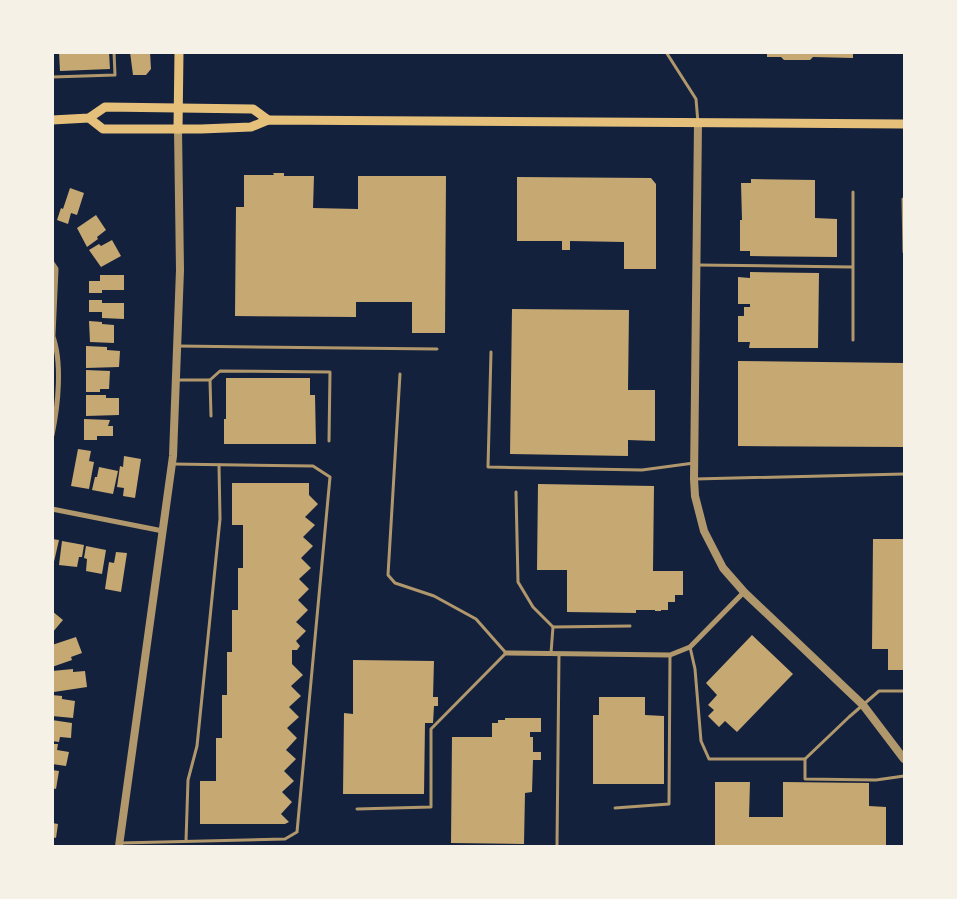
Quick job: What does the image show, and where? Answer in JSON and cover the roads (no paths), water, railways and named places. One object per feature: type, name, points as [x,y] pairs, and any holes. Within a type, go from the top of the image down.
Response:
[{"type":"main road","points":[[178,52],[178,129]]},
{"type":"main road","points":[[52,120],[88,118],[105,107],[178,107],[253,109],[268,120]]},
{"type":"main road","points":[[88,118],[103,129],[251,128],[268,120],[904,124]]},
{"type":"street","points":[[698,123],[694,479],[695,496],[704,531],[723,568],[744,592],[863,705],[904,759]]},
{"type":"street","points":[[120,845],[172,464],[180,270],[178,129]]},
{"type":"street","points":[[52,263],[56,269],[53,335],[57,352],[58,409],[52,435]]},
{"type":"street","points":[[52,509],[163,531]]},
{"type":"street","points":[[506,653],[670,655],[690,647],[744,592]]},
{"type":"lane","points":[[52,77],[115,75],[114,52]]},
{"type":"lane","points":[[666,52],[696,99],[698,123]]},
{"type":"lane","points":[[852,192],[853,340]]},
{"type":"lane","points":[[903,199],[904,252]]},
{"type":"lane","points":[[696,265],[852,267]]},
{"type":"lane","points":[[176,346],[437,349]]},
{"type":"lane","points":[[491,352],[488,468],[642,470],[694,463]]},
{"type":"lane","points":[[176,380],[210,380],[220,371],[330,372],[329,441]]},
{"type":"lane","points":[[357,809],[431,807],[432,729],[506,653],[476,619],[434,596],[395,583],[388,575],[400,374]]},
{"type":"lane","points":[[210,380],[211,416]]},
{"type":"lane","points":[[120,845],[186,840],[285,839],[298,832],[330,477],[313,466],[172,464]]},
{"type":"lane","points":[[186,840],[188,780],[197,746],[220,519],[219,465]]},
{"type":"lane","points":[[694,479],[904,474]]},
{"type":"lane","points":[[516,492],[518,582],[533,607],[553,627],[630,626]]},
{"type":"lane","points":[[551,653],[553,627]]},
{"type":"lane","points":[[690,647],[695,670],[701,741],[709,758],[805,759],[879,691],[904,691]]},
{"type":"lane","points":[[557,846],[559,654]]},
{"type":"lane","points":[[615,808],[669,804],[670,655]]},
{"type":"lane","points":[[805,759],[804,779],[876,780],[904,776]]}]
